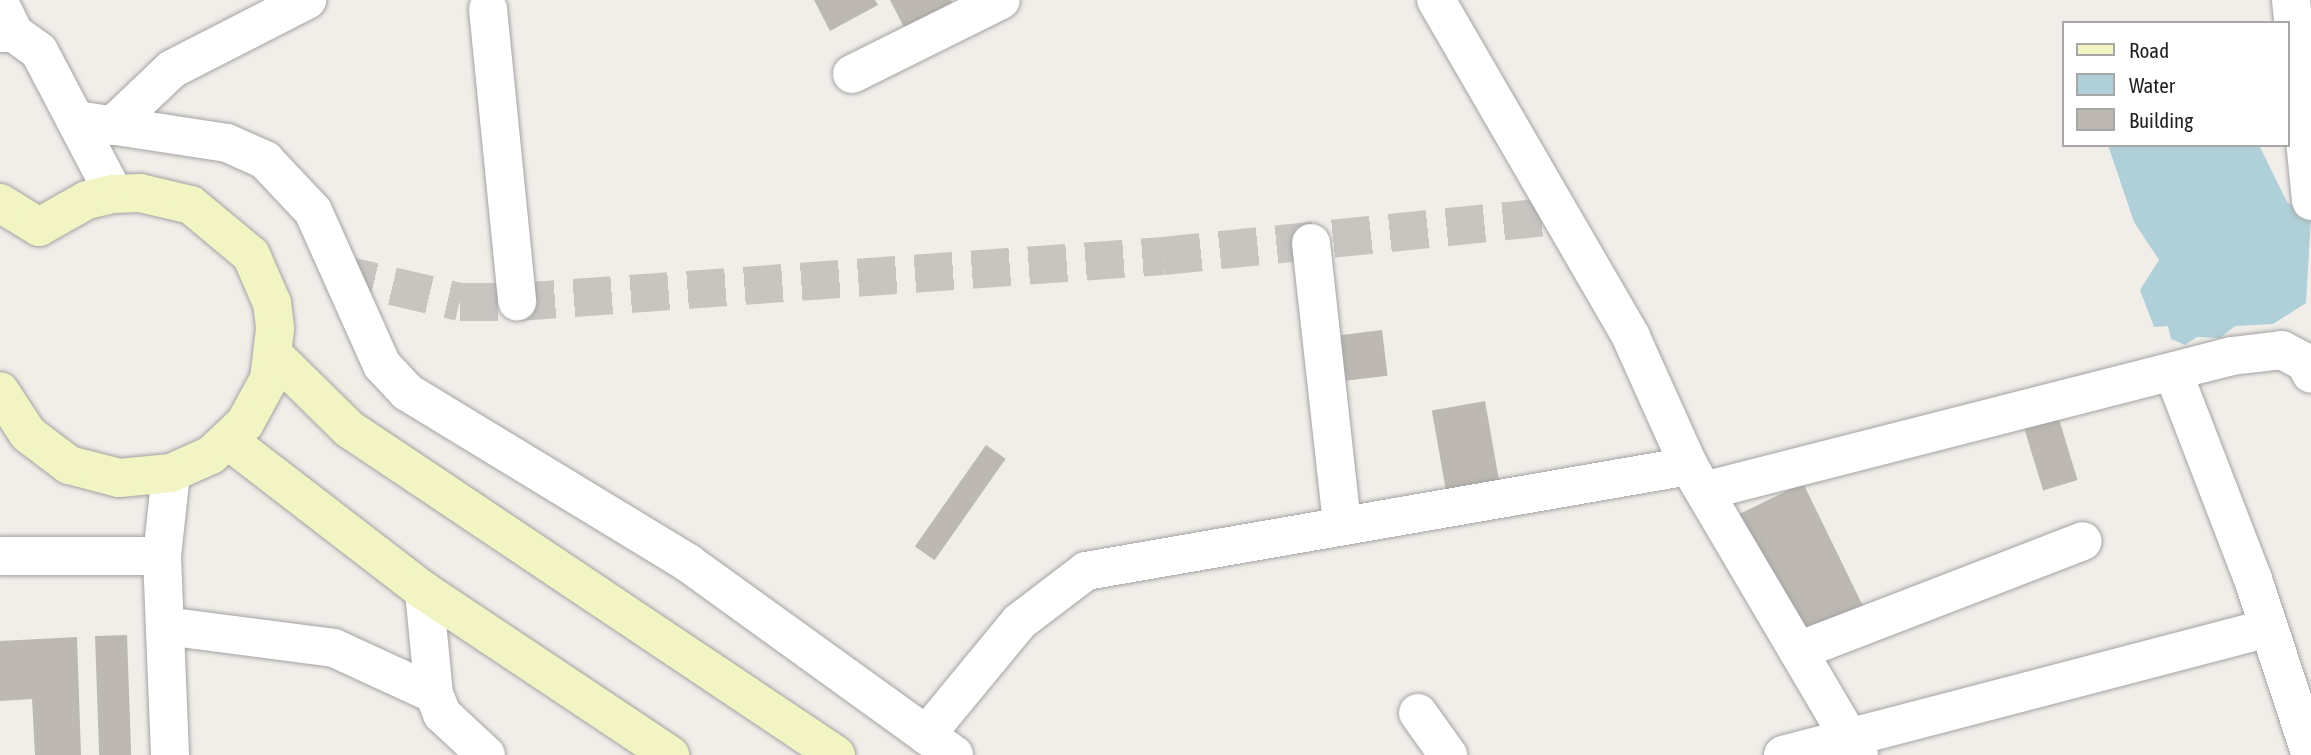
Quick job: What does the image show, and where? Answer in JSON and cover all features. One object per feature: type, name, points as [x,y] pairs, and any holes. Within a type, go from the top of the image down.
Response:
[{"type":"main road","points":[[0,203],[39,227],[87,200],[114,194],[166,197],[234,234],[251,255],[272,303],[274,355],[259,401],[229,441],[171,474],[119,478],[69,465],[28,434],[0,391]]},
{"type":"main road","points":[[274,355],[349,429],[836,755]]},
{"type":"main road","points":[[229,441],[424,591],[670,755]]},
{"type":"street","points":[[94,123],[172,69],[307,0]]},
{"type":"street","points":[[852,74],[1001,0]]},
{"type":"street","points":[[1436,0],[1632,337],[1697,478],[1854,747]]},
{"type":"street","points":[[2291,0],[2311,201]]},
{"type":"street","points":[[488,9],[517,302]]},
{"type":"street","points":[[5,23],[39,51],[94,123],[114,194]]},
{"type":"street","points":[[94,123],[227,144],[265,160],[313,211],[382,365],[407,392],[688,563],[940,745],[1019,622],[1086,571],[1342,526],[1697,478],[2267,350],[2309,359]]},
{"type":"street","points":[[1311,243],[1342,526]]},
{"type":"street","points":[[2173,372],[2269,628],[2311,755]]},
{"type":"street","points":[[170,755],[162,556],[171,474]]},
{"type":"street","points":[[1798,651],[2083,541]]},
{"type":"street","points":[[0,556],[162,556]]},
{"type":"street","points":[[424,591],[433,694],[442,715],[485,755]]},
{"type":"street","points":[[165,626],[334,648],[433,694]]},
{"type":"street","points":[[1783,755],[1854,747],[2269,628]]},
{"type":"street","points":[[1418,713],[1448,755]]},
{"type":"water","points":[[2109,147],[2260,147],[2287,202],[2311,218],[2306,303],[2273,324],[2235,326],[2220,338],[2197,337],[2185,345],[2171,339],[2168,326],[2154,327],[2140,290],[2159,260],[2134,222]]},
{"type":"building","points":[[814,0],[875,0],[878,5],[830,31]]},
{"type":"building","points":[[890,0],[951,0],[956,10],[908,35]]},
{"type":"building","points":[[1382,330],[1388,376],[1337,382],[1331,336]]},
{"type":"building","points":[[1485,401],[1499,480],[1446,489],[1432,410]]},
{"type":"building","points":[[2058,416],[2078,480],[2043,491],[2024,427]]},
{"type":"building","points":[[986,445],[1006,459],[935,560],[915,547]]},
{"type":"building","points":[[1803,483],[1863,607],[1794,641],[1734,517]]},
{"type":"building","points":[[127,635],[131,755],[99,755],[95,636]]},
{"type":"building","points":[[77,637],[81,755],[35,755],[32,699],[0,701],[0,641]]},
{"type":"tunnel","points":[[337,273],[460,302],[517,302],[1163,256],[1558,216]]}]
